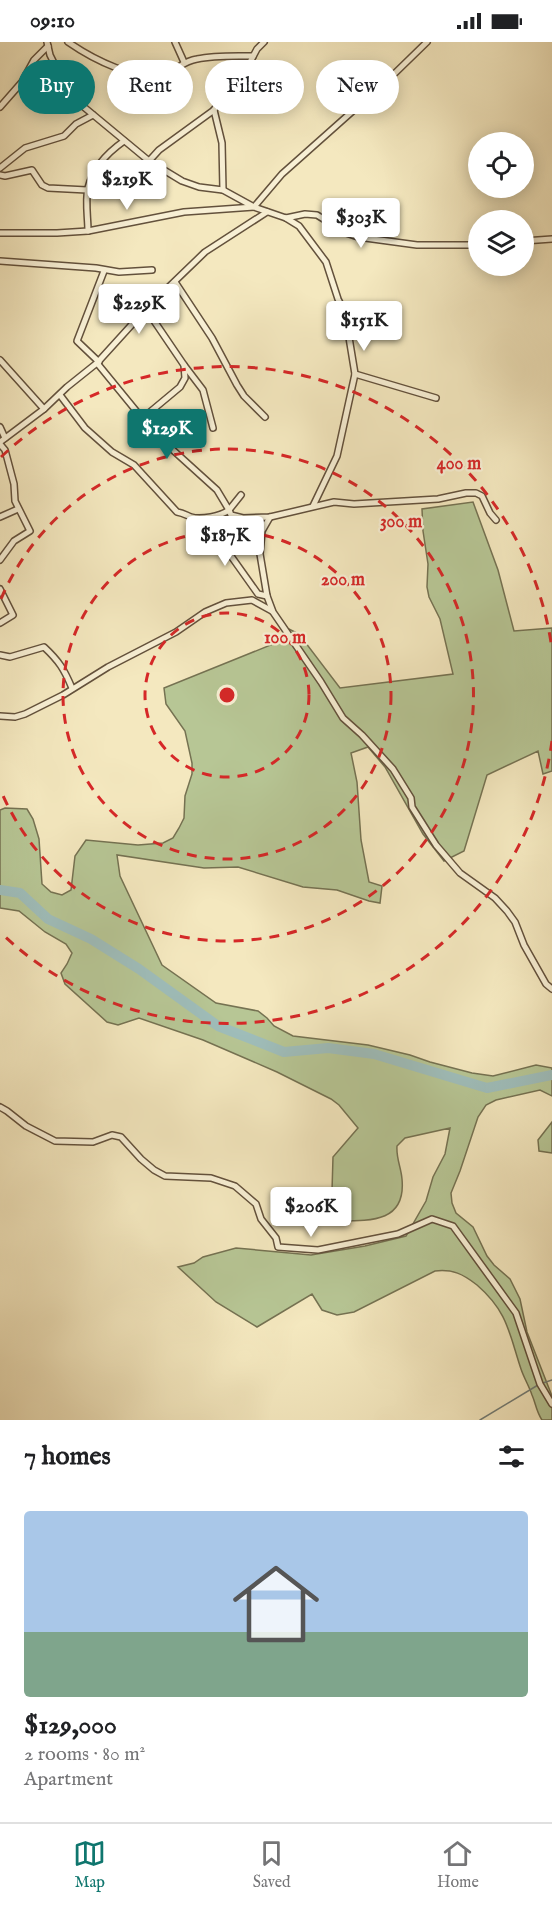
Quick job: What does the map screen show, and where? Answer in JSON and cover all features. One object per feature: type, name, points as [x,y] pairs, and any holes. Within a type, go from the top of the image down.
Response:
[{"type":"street","points":[[68,42],[107,63]]},
{"type":"street","points":[[175,42],[183,60]]},
{"type":"street","points":[[251,60],[264,42]]},
{"type":"street","points":[[0,233],[88,231],[184,212],[254,207],[282,174],[427,42]]},
{"type":"street","points":[[0,107],[22,82],[34,60],[47,44],[68,91],[93,115],[149,161],[182,181],[200,187],[223,190],[254,207],[286,218],[298,226],[326,262],[345,313],[356,374],[337,456],[313,506]]},
{"type":"street","points":[[192,60],[253,56]]},
{"type":"street","points":[[149,161],[165,145],[208,114]]},
{"type":"street","points":[[215,114],[222,143],[223,190]]},
{"type":"street","points":[[0,168],[25,147],[64,136],[70,128],[93,115]]},
{"type":"street","points":[[88,231],[87,190],[103,158],[124,141]]},
{"type":"street","points":[[0,175],[32,170],[42,185],[48,188],[87,190]]},
{"type":"street","points":[[2,441],[98,363],[146,309],[218,243],[267,212]]},
{"type":"street","points":[[286,218],[305,214],[316,215],[346,233],[392,242],[417,245],[468,245]]},
{"type":"street","points":[[534,240],[552,239]]},
{"type":"street","points":[[0,261],[96,268],[104,271],[152,270]]},
{"type":"street","points":[[104,271],[77,341],[164,442],[217,490],[231,515],[243,518],[270,517],[334,502],[354,504],[438,499],[476,493],[482,496],[496,520]]},
{"type":"street","points":[[175,282],[212,338],[244,396],[266,417]]},
{"type":"street","points":[[146,309],[203,390],[213,428]]},
{"type":"street","points":[[0,360],[44,409]]},
{"type":"street","points":[[144,417],[180,387],[185,378],[184,365]]},
{"type":"street","points":[[356,374],[435,398]]},
{"type":"street","points":[[60,394],[96,440],[134,465],[177,512],[185,513],[222,542],[258,594],[267,596]]},
{"type":"street","points":[[0,427],[18,509],[30,531],[14,541],[0,560]]},
{"type":"street","points":[[192,518],[218,515],[229,510],[241,495]]},
{"type":"street","points":[[0,517],[18,509]]},
{"type":"street","points":[[270,517],[262,531],[260,554],[267,596],[273,612],[343,718],[393,769],[411,798],[412,807],[436,845],[460,873],[495,898],[507,911],[515,922],[524,945],[546,984],[552,989]]},
{"type":"street","points":[[0,589],[13,615],[0,623]]},
{"type":"street","points":[[0,716],[15,717],[24,714],[176,632],[205,612],[226,603],[252,600],[273,612]]},
{"type":"street","points":[[0,655],[10,657],[44,647],[55,655],[72,688]]},
{"type":"street","points":[[0,1107],[26,1126],[55,1140],[93,1142],[112,1135],[121,1137],[141,1159],[165,1176],[211,1178],[235,1186],[256,1204],[261,1219],[276,1238],[278,1247],[318,1250],[398,1234],[432,1219],[453,1226],[516,1313],[540,1384],[552,1404]]},
{"type":"green space","points":[[473,502],[498,570],[514,631],[552,628],[552,771],[543,774],[538,751],[487,775],[464,851],[444,861],[423,834],[385,767],[368,747],[351,753],[357,782],[361,840],[369,882],[382,886],[380,903],[337,890],[303,887],[238,867],[204,868],[117,855],[120,876],[162,965],[216,1003],[258,1011],[274,1026],[293,1036],[368,1045],[472,1073],[493,1076],[536,1065],[552,1068],[552,1096],[540,1090],[496,1100],[486,1105],[478,1117],[451,1193],[456,1213],[473,1227],[487,1256],[510,1279],[520,1299],[527,1332],[552,1396],[552,1420],[542,1420],[538,1414],[510,1334],[495,1304],[477,1285],[458,1273],[435,1271],[354,1312],[337,1315],[322,1310],[312,1294],[257,1327],[216,1302],[178,1267],[236,1248],[311,1255],[406,1236],[426,1201],[433,1177],[445,1154],[450,1128],[405,1138],[397,1146],[402,1193],[393,1211],[375,1219],[340,1221],[334,1212],[333,1157],[358,1128],[339,1105],[277,1072],[203,1040],[139,1018],[118,1025],[107,1022],[65,984],[61,973],[72,953],[66,944],[45,932],[19,911],[0,908],[0,810],[5,808],[27,809],[33,819],[39,839],[42,884],[51,892],[62,895],[71,890],[75,856],[86,840],[138,845],[163,843],[173,838],[184,818],[185,796],[192,774],[192,763],[185,731],[166,704],[164,688],[283,640],[289,629],[299,634],[340,688],[453,674],[440,619],[429,597],[427,587],[428,564],[422,509]]},
{"type":"green space","points":[[552,1122],[552,1153],[539,1151],[538,1140]]},
{"type":"waterway","points":[[0,890],[20,893],[48,919],[91,939],[139,969],[218,1026],[284,1052],[328,1048],[374,1054],[487,1088],[552,1075]]},
{"type":"waterway","points":[[543,1383],[552,1380]]},
{"type":"waterway","points":[[480,1420],[538,1385]]}]
